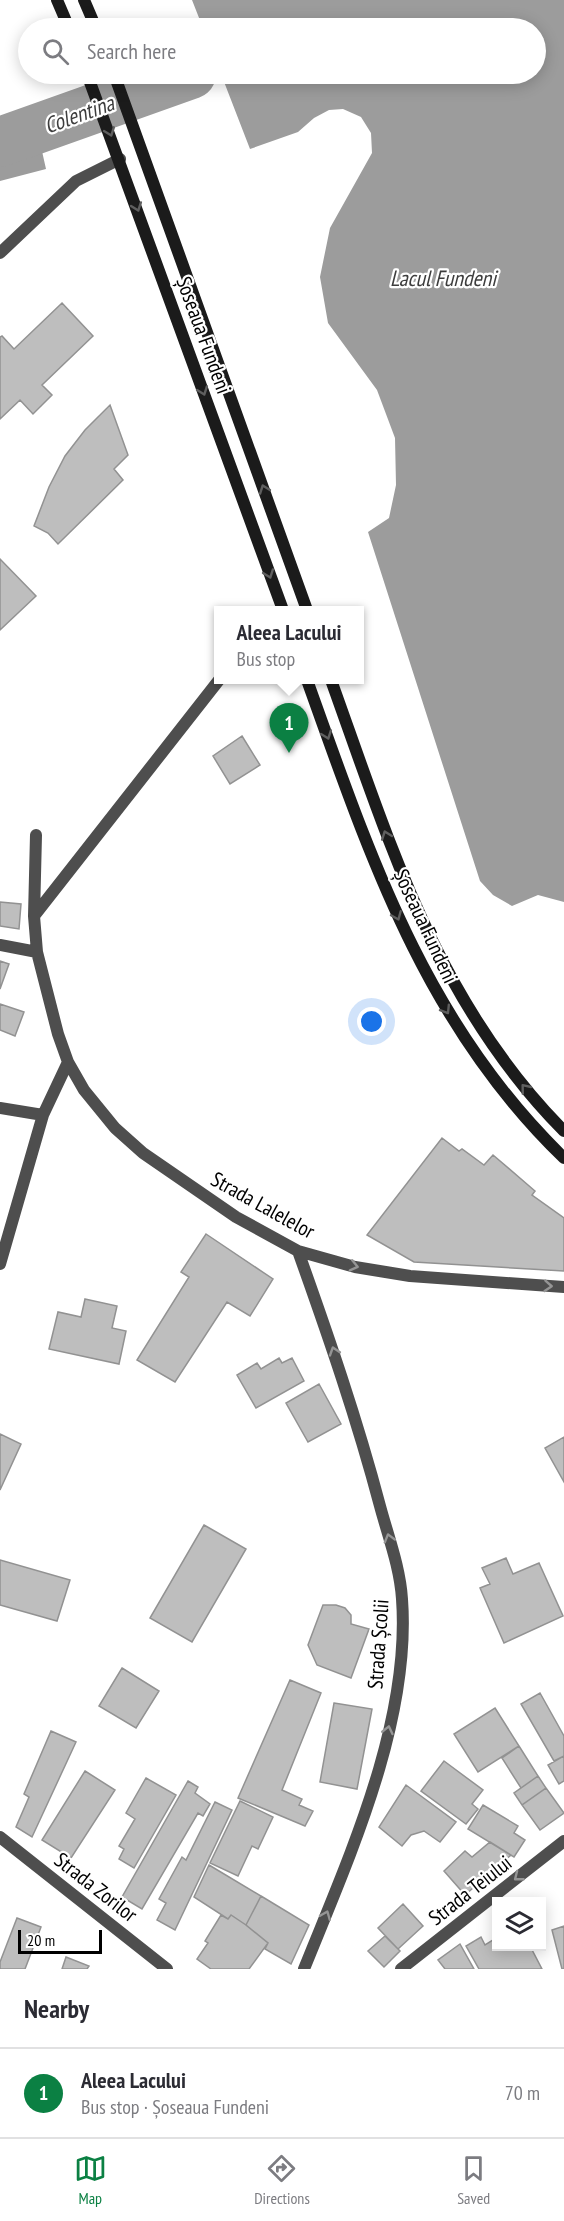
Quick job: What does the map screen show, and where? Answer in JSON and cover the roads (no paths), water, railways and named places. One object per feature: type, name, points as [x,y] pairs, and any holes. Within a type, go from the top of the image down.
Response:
[{"type":"main road","points":[[57,0],[65,18]]},
{"type":"main road","points":[[84,0],[92,18]]},
{"type":"main road","name":"Șoseaua Fundeni","points":[[91,84],[282,606]]},
{"type":"main road","name":"Șoseaua Fundeni","points":[[118,84],[302,606]]},
{"type":"main road","name":"Șoseaua Fundeni","points":[[309,684],[394,910],[432,987],[485,1068],[515,1106],[564,1158]]},
{"type":"main road","name":"Șoseaua Fundeni","points":[[332,684],[387,838],[434,947],[474,1020],[530,1094],[564,1131]]},
{"type":"street","points":[[0,254],[76,181],[118,156]]},
{"type":"street","points":[[34,916],[216,684]]},
{"type":"street","name":"Strada Lalelelor","points":[[36,835],[34,916],[38,952],[58,1034],[68,1062],[84,1090],[97,1107],[143,1153],[236,1217],[298,1251],[355,1267],[410,1276],[564,1287]]},
{"type":"street","points":[[0,945],[38,952]]},
{"type":"street","points":[[0,1264],[43,1115],[68,1062]]},
{"type":"street","points":[[0,1108],[43,1115]]},
{"type":"street","name":"Strada Școlii","points":[[298,1251],[327,1330],[368,1459],[399,1574],[403,1634],[390,1725],[371,1799],[304,1969]]},
{"type":"street","name":"Strada Zorilor","points":[[0,1837],[167,1969]]},
{"type":"street","name":"Strada Teiului","points":[[401,1969],[564,1841]]},
{"type":"water","name":"Lacul Fundeni","points":[[192,0],[564,0],[564,902],[538,895],[512,906],[493,895],[480,881],[368,532],[389,518],[396,485],[395,438],[377,390],[328,323],[320,277],[330,228],[372,153],[371,133],[361,117],[343,109],[329,110],[314,118],[298,132],[250,149],[225,84],[546,84],[546,18],[199,18]]},
{"type":"water","points":[[33,111],[46,169],[0,181],[0,119]]},
{"type":"waterway","name":"Colentina","points":[[0,142],[163,84]]},
{"type":"place","name":"Aleea Lacului","points":[[289,753]]}]
